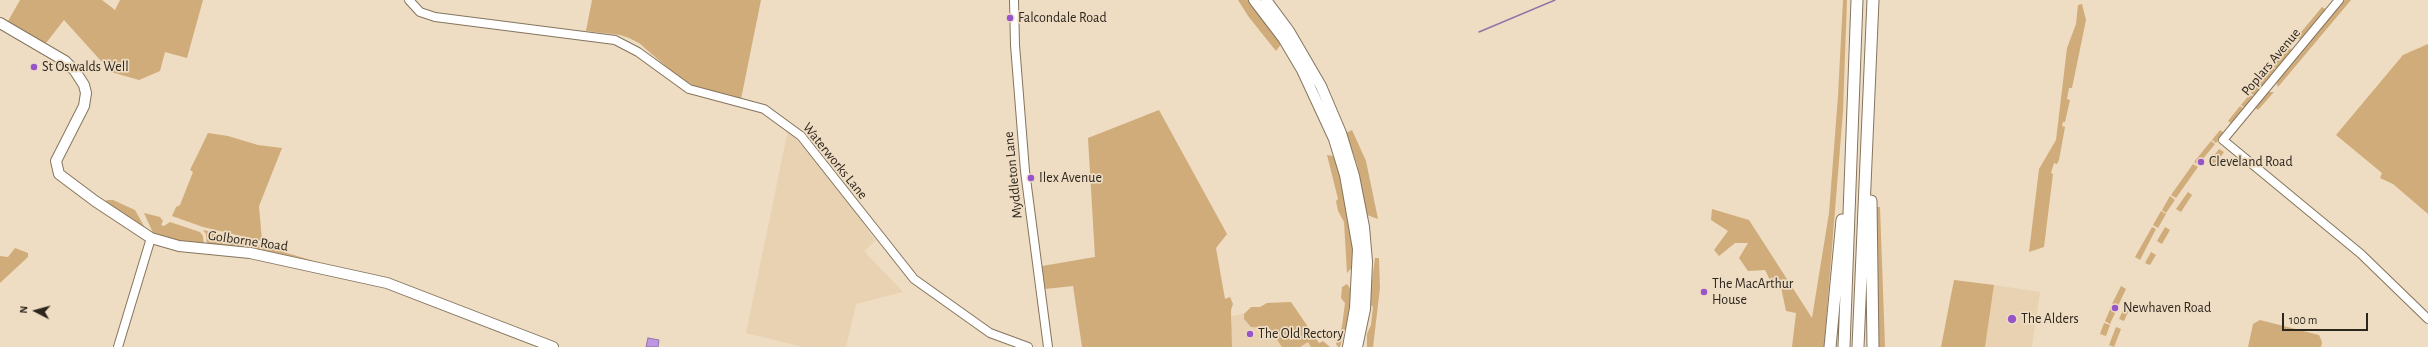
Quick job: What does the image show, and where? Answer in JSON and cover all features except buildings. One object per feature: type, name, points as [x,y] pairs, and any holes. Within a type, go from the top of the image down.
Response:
[{"type":"highway","points":[[1844,347],[1857,0]]},
{"type":"highway","points":[[1858,347],[1873,0]]},
{"type":"highway","points":[[1870,68],[1874,347]]},
{"type":"highway","points":[[1830,347],[1855,69]]},
{"type":"main road","points":[[1254,0],[1283,38],[1302,70],[1334,139],[1345,175],[1358,249],[1356,308],[1348,347]]},
{"type":"main road","points":[[1266,0],[1289,31],[1321,86],[1341,133],[1354,176],[1364,227],[1367,262],[1365,309],[1357,347]]},
{"type":"main road","name":"Golborne Road","points":[[0,23],[53,52],[75,71],[84,85],[86,100],[56,159],[57,171],[95,201],[151,238],[179,246],[250,253],[387,283],[554,347]]},
{"type":"street","name":"Waterworks Lane","points":[[409,0],[420,12],[435,17],[615,40],[638,52],[689,90],[764,109],[801,136],[914,279],[990,333],[1028,347]]},
{"type":"street","name":"Myddleton Lane","points":[[1014,0],[1015,45],[1025,171],[1048,347]]},
{"type":"street","name":"Poplars Avenue","points":[[2339,0],[2223,140],[2361,254],[2428,319]]},
{"type":"street","points":[[118,347],[151,238]]},
{"type":"shaded area","points":[[20,0],[102,0],[115,10],[120,0],[203,0],[187,58],[165,52],[160,71],[139,80],[111,72],[64,20],[46,43],[7,23]]},
{"type":"shaded area","points":[[592,0],[761,0],[741,99],[696,87],[677,76],[639,43],[629,38],[620,35],[586,31]]},
{"type":"shaded area","points":[[1238,0],[1250,0],[1282,43],[1276,51],[1248,16]]},
{"type":"shaded area","points":[[1843,0],[1847,0],[1843,111],[1824,347],[1792,347],[1796,313],[1786,311],[1781,287],[1770,280],[1765,270],[1748,271],[1739,258],[1748,243],[1735,243],[1719,256],[1714,250],[1728,231],[1711,220],[1712,209],[1749,220],[1812,318],[1829,213],[1838,96]]},
{"type":"shaded area","points":[[2343,0],[2351,0],[2278,87],[2276,82],[2279,77]]},
{"type":"shaded area","points":[[2082,4],[2086,20],[2072,88],[2069,88],[2067,99],[2070,100],[2065,122],[2063,122],[2062,126],[2065,127],[2059,160],[2057,164],[2054,163],[2051,173],[2053,174],[2044,247],[2029,252],[2039,169],[2056,140],[2067,48],[2076,24],[2078,5]]},
{"type":"shaded area","points":[[2322,7],[2327,10],[2302,41],[2297,37]]},
{"type":"shaded area","points":[[2428,44],[2428,214],[2393,184],[2380,178],[2382,173],[2336,135],[2403,55]]},
{"type":"shaded area","points":[[2289,47],[2293,51],[2277,70],[2273,66]]},
{"type":"shaded area","points":[[2272,67],[2277,71],[2255,97],[2251,93]]},
{"type":"shaded area","points":[[2268,92],[2274,92],[2258,110],[2254,107]]},
{"type":"shaded area","points":[[2250,94],[2254,98],[2245,108],[2241,105]]},
{"type":"shaded area","points":[[2240,106],[2244,109],[2232,124],[2228,121]]},
{"type":"shaded area","points":[[1159,110],[1227,234],[1216,248],[1225,299],[1230,297],[1233,304],[1231,310],[1232,347],[1082,347],[1073,286],[1045,289],[1042,266],[1095,257],[1088,138]]},
{"type":"shaded area","points":[[788,130],[854,208],[875,241],[864,251],[903,292],[856,304],[846,347],[803,347],[746,333]]},
{"type":"shaded area","points":[[1352,130],[1366,161],[1378,219],[1367,215],[1357,164],[1346,133]]},
{"type":"shaded area","points":[[2220,130],[2224,133],[2216,143],[2212,140]]},
{"type":"shaded area","points":[[208,133],[228,136],[258,145],[282,148],[259,206],[262,241],[203,227],[172,216],[176,207],[180,205],[193,172],[190,170]]},
{"type":"shaded area","points":[[2211,141],[2215,144],[2198,165],[2194,162]]},
{"type":"shaded area","points":[[2219,149],[2224,152],[2214,166],[2209,162]]},
{"type":"shaded area","points":[[1327,155],[1333,156],[1339,169],[1351,235],[1354,265],[1347,273],[1344,222],[1338,211],[1336,201],[1338,199]]},
{"type":"shaded area","points":[[2193,164],[2198,167],[2176,198],[2171,195]]},
{"type":"shaded area","points":[[2188,192],[2192,195],[2181,212],[2176,209]]},
{"type":"shaded area","points":[[2170,196],[2175,200],[2166,213],[2162,210]]},
{"type":"shaded area","points":[[107,200],[113,200],[135,210],[145,228],[104,203]]},
{"type":"shaded area","points":[[1875,207],[1880,207],[1885,347],[1878,347]]},
{"type":"shaded area","points":[[2161,211],[2166,214],[2158,228],[2153,225]]},
{"type":"shaded area","points":[[144,213],[160,217],[163,221],[161,225],[164,226],[170,222],[200,232],[203,236],[204,246],[189,245],[154,235]]},
{"type":"shaded area","points":[[2152,227],[2156,229],[2140,260],[2135,257]]},
{"type":"shaded area","points":[[2165,227],[2170,230],[2162,244],[2157,241]]},
{"type":"shaded area","points":[[203,230],[229,236],[331,266],[207,244],[206,234]]},
{"type":"shaded area","points":[[15,248],[28,253],[28,257],[0,283],[0,256],[8,257]]},
{"type":"shaded area","points":[[2151,252],[2156,255],[2150,265],[2145,263]]},
{"type":"shaded area","points":[[1375,258],[1379,258],[1380,288],[1373,347],[1367,347],[1367,334],[1371,325],[1373,307],[1369,303]]},
{"type":"shaded area","points":[[1954,280],[1994,285],[1985,347],[1941,347]]},
{"type":"shaded area","points":[[1347,284],[1354,294],[1349,329],[1343,335],[1340,347],[1338,347],[1336,344],[1342,326],[1345,303],[1341,298],[1342,287]]},
{"type":"shaded area","name":"The Alders","points":[[1994,285],[2040,292],[2032,347],[1985,347]]},
{"type":"shaded area","points":[[2121,286],[2126,289],[2118,306],[2116,306],[2112,304]]},
{"type":"shaded area","points":[[1291,302],[1319,343],[1323,341],[1330,347],[1311,347],[1308,342],[1300,347],[1282,347],[1269,328],[1251,327],[1244,319],[1244,314],[1251,307],[1260,307],[1267,303]]},
{"type":"shaded area","points":[[1292,304],[1319,347],[1229,347],[1232,316]]},
{"type":"shaded area","points":[[2112,305],[2115,306],[2116,311],[2110,324],[2105,321]]},
{"type":"shaded area","points":[[2124,308],[2129,310],[2124,321],[2119,319]]},
{"type":"shaded area","points":[[2260,320],[2319,335],[2322,342],[2321,347],[2248,347],[2253,324]]},
{"type":"shaded area","points":[[2104,323],[2110,325],[2106,336],[2100,334]]},
{"type":"shaded area","points":[[2116,327],[2121,329],[2114,347],[2109,345]]},
{"type":"shaded area","points":[[648,338],[659,340],[658,347],[646,347]]},
{"type":"waterway","points":[[1479,32],[1555,0]]},
{"type":"place","name":"Falcondale Road","points":[[1010,18]]},
{"type":"place","name":"St Oswalds Well","points":[[34,67]]},
{"type":"place","name":"Cleveland Road","points":[[2201,162]]},
{"type":"place","name":"Ilex Avenue","points":[[1031,178]]},
{"type":"place","name":"The MacArthur House","points":[[1704,292]]},
{"type":"place","name":"Newhaven Road","points":[[2115,308]]},
{"type":"place","name":"The Alders","points":[[2012,319]]},
{"type":"place","name":"The Old Rectory","points":[[1250,334]]}]
